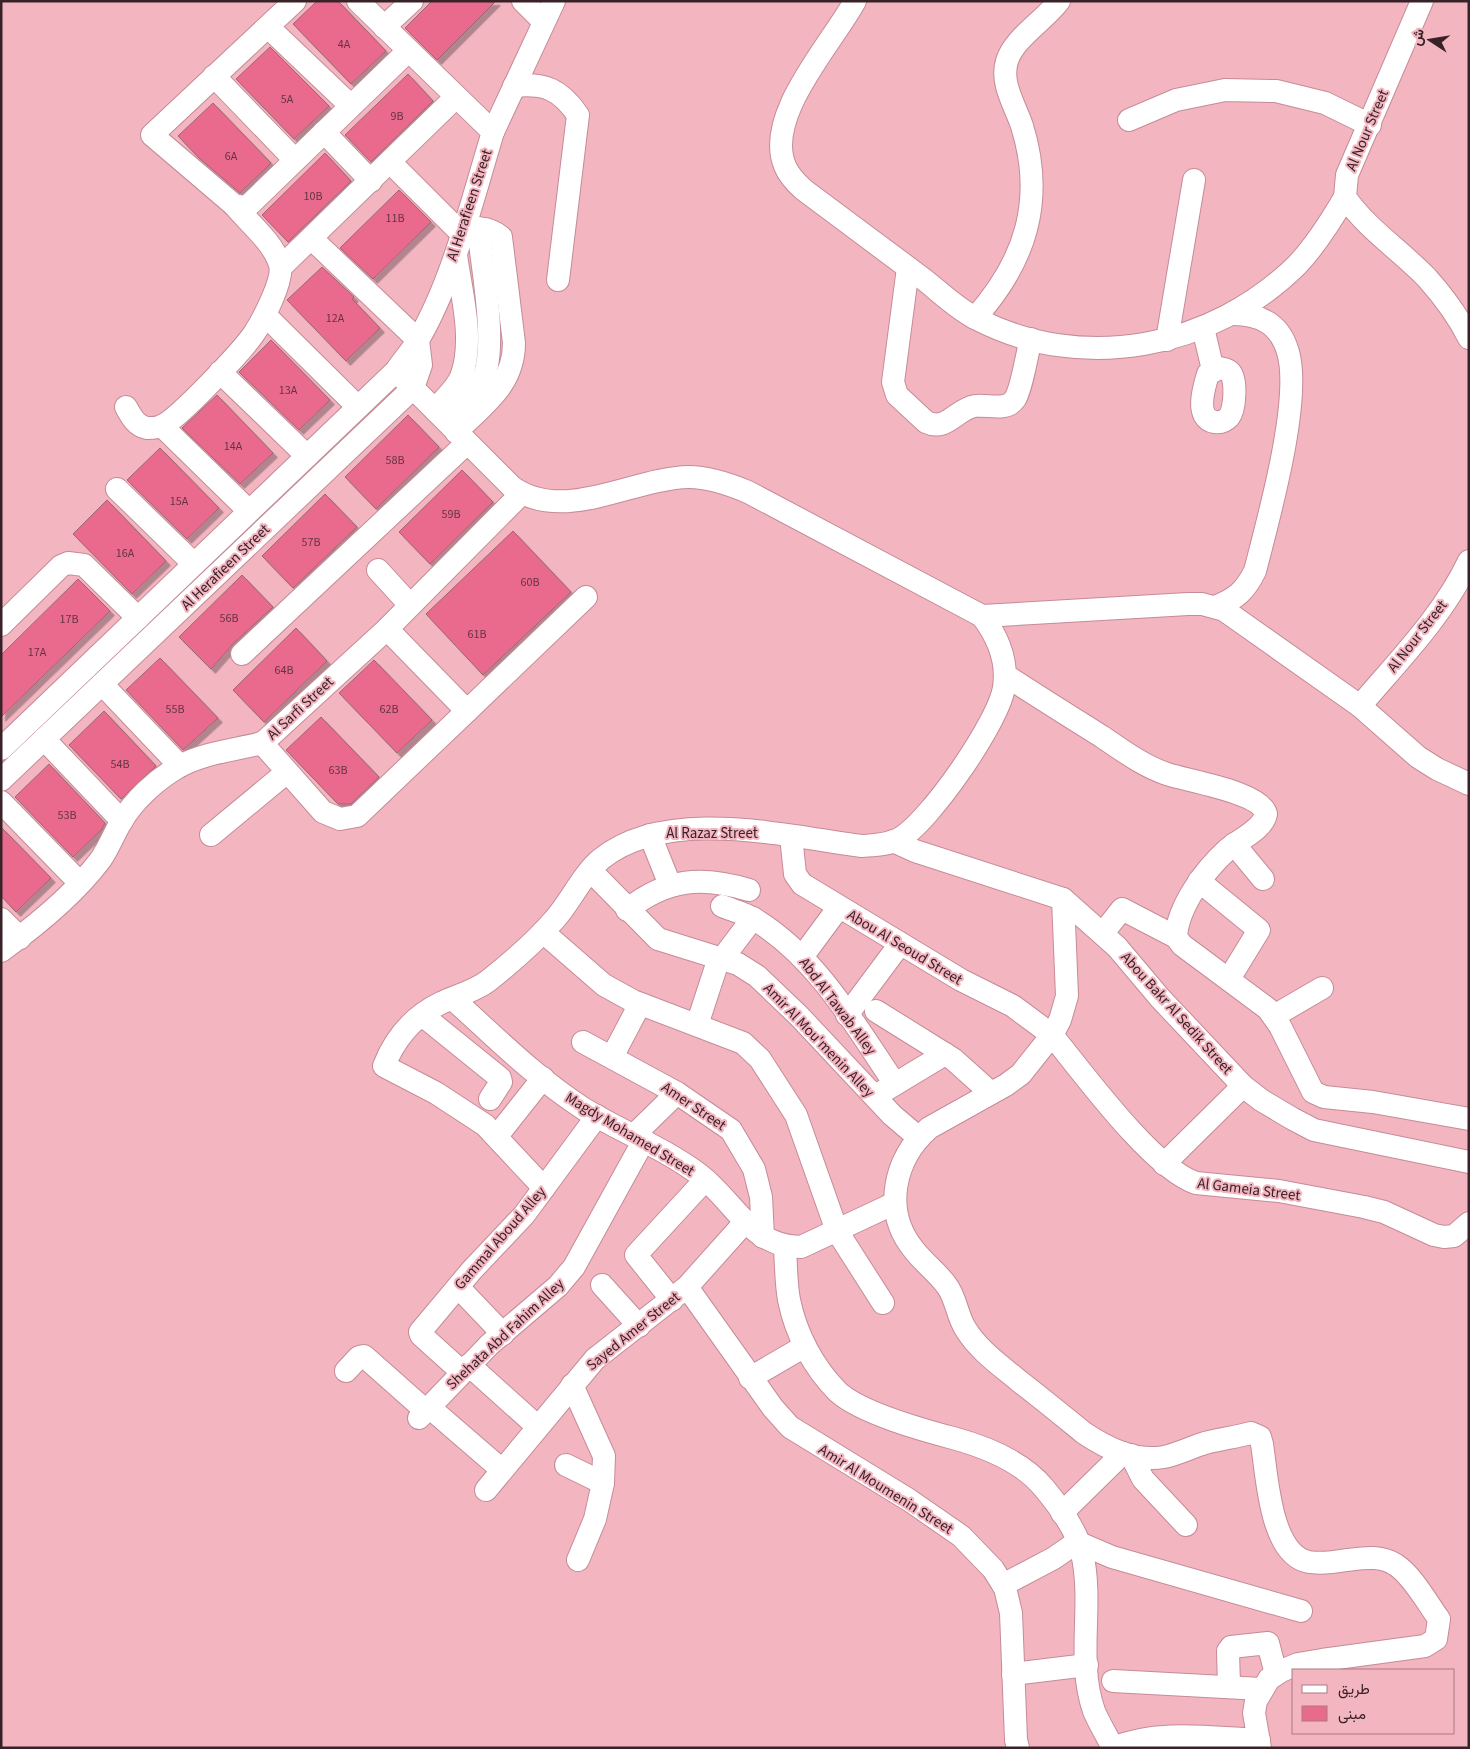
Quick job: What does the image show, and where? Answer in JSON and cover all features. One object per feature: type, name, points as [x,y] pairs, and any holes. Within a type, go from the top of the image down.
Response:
[{"type":"street","points":[[126,407],[136,423],[146,428],[162,426],[220,372],[253,336],[265,315],[278,284],[281,267],[275,252],[234,205],[152,135],[295,1]]},
{"type":"street","name":"Al Herafieen Street","points":[[1,749],[396,371],[418,340],[465,238],[493,132],[358,1]]},
{"type":"street","points":[[384,27],[412,1]]},
{"type":"street","points":[[523,1],[543,21]]},
{"type":"street","points":[[493,132],[543,21],[554,1]]},
{"type":"street","points":[[855,1],[785,115],[780,150],[784,166],[790,177],[804,190],[975,318],[1012,334],[1050,344],[1089,348],[1128,347],[1167,340],[1203,328],[1233,314],[1267,291],[1298,264],[1324,232],[1345,197],[1356,213],[1427,278],[1450,306],[1469,338]]},
{"type":"street","points":[[975,318],[996,295],[1012,269],[1023,242],[1030,213],[1032,184],[1029,154],[1007,85],[1006,62],[1018,42],[1051,11],[1058,1]]},
{"type":"street","name":"Al Nour Street","points":[[1345,197],[1347,175],[1422,1]]},
{"type":"street","points":[[268,27],[351,106]]},
{"type":"street","points":[[234,205],[245,207],[250,204],[408,51]]},
{"type":"street","points":[[214,76],[295,160]]},
{"type":"street","points":[[514,86],[532,84],[551,89],[567,100],[578,115],[558,280]]},
{"type":"street","points":[[1130,120],[1176,100],[1226,90],[1276,91],[1325,103],[1370,125]]},
{"type":"street","points":[[281,267],[312,239],[456,97]]},
{"type":"street","points":[[324,132],[371,181]]},
{"type":"street","points":[[242,654],[451,426],[478,389],[488,362],[490,348],[465,238],[390,162]]},
{"type":"street","points":[[1167,340],[1194,180]]},
{"type":"street","points":[[451,426],[466,351],[465,238]]},
{"type":"street","points":[[312,239],[418,340]]},
{"type":"street","points":[[908,268],[892,382],[897,395],[926,422],[944,424],[970,408],[1001,406],[1011,402],[1017,394],[1031,339]]},
{"type":"street","points":[[1215,607],[1233,600],[1247,588],[1255,571],[1285,440],[1290,406],[1291,374],[1288,352],[1281,335],[1268,322],[1251,314],[1233,314]]},
{"type":"street","points":[[265,315],[358,407]]},
{"type":"street","points":[[1203,328],[1213,370]]},
{"type":"street","name":"Al Herafieen Street","points":[[1,780],[413,388],[421,365],[418,340]]},
{"type":"street","points":[[396,371],[522,494],[547,502],[586,498],[653,482],[689,477],[730,484],[779,507],[982,616],[1188,604],[1215,607],[1232,615],[1360,706],[1418,757],[1469,784]]},
{"type":"street","points":[[220,372],[307,456]]},
{"type":"street","points":[[162,426],[249,511]]},
{"type":"street","points":[[117,489],[194,564]]},
{"type":"street","name":"Al Sarfi Street","points":[[1,951],[20,938],[80,883],[101,858],[122,821],[146,792],[163,777],[180,766],[220,752],[262,743],[386,628],[522,494]]},
{"type":"street","name":"Al Nour Street","points":[[1360,706],[1422,633],[1462,575],[1469,561]]},
{"type":"street","points":[[1,625],[61,566],[68,563],[84,566],[138,618]]},
{"type":"street","points":[[378,570],[410,605]]},
{"type":"street","points":[[262,743],[323,812],[340,819],[349,819],[357,816],[586,597]]},
{"type":"street","name":"Al Razaz Street","points":[[496,1136],[485,1125],[436,1093],[384,1066],[389,1053],[405,1029],[422,1015],[486,983],[557,918],[600,860],[650,835],[686,830],[743,830],[862,846],[882,845],[900,839],[935,807],[956,778],[1002,699],[1005,675],[999,643],[982,616]]},
{"type":"street","points":[[386,628],[467,711]]},
{"type":"street","points":[[1005,675],[1138,760],[1167,774],[1213,786],[1255,801],[1263,806],[1266,814],[1263,822],[1234,844],[1199,881],[1181,915],[1176,936]]},
{"type":"street","points":[[102,684],[180,766]]},
{"type":"street","points":[[44,739],[122,821]]},
{"type":"street","points":[[211,835],[287,772]]},
{"type":"street","points":[[1,802],[80,883]]},
{"type":"street","points":[[650,835],[670,885]]},
{"type":"street","name":"Abou Al Seoud Street","points":[[791,836],[795,874],[798,880],[838,907],[966,983],[1013,1006],[1052,1035]]},
{"type":"street","name":"Abou Bakr Al Sedik Street","points":[[893,841],[915,851],[1062,899],[1103,933],[1243,1086],[1261,1100],[1314,1130],[1469,1162]]},
{"type":"street","points":[[1234,844],[1263,879]]},
{"type":"street","name":"Amir Al Mou'menin Alley","points":[[591,871],[627,910],[658,939],[746,969],[764,983],[799,1016],[874,1097],[918,1138]]},
{"type":"street","points":[[627,910],[640,899],[670,885],[705,881],[723,882],[749,890]]},
{"type":"street","points":[[1199,881],[1259,930],[1229,979]]},
{"type":"street","points":[[895,1203],[801,1247],[785,1247],[789,1299],[799,1334],[815,1365],[839,1393],[874,1412],[916,1428],[980,1446],[1012,1462],[1044,1487],[1062,1513],[1082,1552],[1086,1583],[1087,1665],[1094,1711],[1113,1748],[1130,1741],[1259,1744],[1254,1713],[1256,1701],[1269,1682],[1298,1664],[1425,1646],[1436,1639],[1439,1619],[1397,1566],[1385,1560],[1372,1558],[1321,1563],[1307,1562],[1296,1556],[1284,1544],[1273,1514],[1260,1437],[1251,1433],[1206,1443],[1164,1457],[1127,1454],[1100,1443],[1084,1433],[984,1353],[964,1328],[952,1292],[907,1239],[899,1222],[895,1203],[895,1185],[900,1168],[908,1152],[918,1138],[929,1128],[1021,1074],[1052,1035],[1060,1020],[1068,996],[1067,944],[1062,899]]},
{"type":"street","name":"Abd Al Tawab Alley","points":[[722,906],[753,918],[802,957],[847,1015],[895,1084]]},
{"type":"street","points":[[802,957],[838,907]]},
{"type":"street","points":[[1103,933],[1122,909],[1176,936],[1182,944],[1261,1002],[1274,1016],[1308,1085],[1319,1096],[1373,1102],[1469,1119]]},
{"type":"street","points":[[697,1025],[720,959],[753,918]]},
{"type":"street","points":[[1,919],[20,938]]},
{"type":"street","points":[[543,932],[604,986],[640,1004],[743,1044],[760,1059],[796,1116],[837,1231],[883,1303]]},
{"type":"street","points":[[847,1015],[900,944]]},
{"type":"street","points":[[1274,1016],[1322,988]]},
{"type":"street","name":"Magdy Mohamed Street","points":[[453,999],[543,1078],[597,1116],[639,1137],[705,1180],[763,1237],[785,1247]]},
{"type":"street","points":[[612,1057],[640,1004]]},
{"type":"street","points":[[876,1011],[945,1054],[991,1093]]},
{"type":"street","points":[[422,1015],[500,1078],[501,1082],[490,1099]]},
{"type":"street","name":"Al Gameia Street","points":[[1052,1035],[1109,1104],[1164,1164],[1184,1179],[1196,1183],[1280,1191],[1364,1207],[1384,1212],[1434,1235],[1444,1237],[1458,1233],[1469,1223]]},
{"type":"street","name":"Amer Street","points":[[583,1042],[677,1093],[730,1130],[743,1147],[754,1169],[761,1197],[763,1237]]},
{"type":"street","points":[[874,1097],[945,1054]]},
{"type":"street","points":[[543,1078],[496,1136],[544,1188]]},
{"type":"street","points":[[1164,1164],[1243,1086]]},
{"type":"street","name":"Shehata Abd Fahim Alley","points":[[424,1412],[465,1369],[558,1286],[574,1267],[639,1137],[677,1093]]},
{"type":"street","name":"Gammal Aboud Alley","points":[[465,1369],[420,1334],[458,1287],[524,1215],[597,1116]]},
{"type":"street","name":"Amir Al Moumenin Street","points":[[705,1180],[636,1254],[679,1293],[773,1408],[790,1426],[909,1500],[961,1536],[981,1555],[1003,1586],[1012,1614],[1016,1740],[1018,1748]]},
{"type":"street","name":"Sayed Amer Street","points":[[486,1490],[595,1359],[679,1293],[746,1221]]},
{"type":"street","points":[[602,1285],[638,1326]]},
{"type":"street","points":[[458,1287],[503,1334]]},
{"type":"street","points":[[750,1378],[805,1346]]},
{"type":"street","points":[[346,1371],[358,1356],[364,1356],[424,1412],[502,1470]]},
{"type":"street","points":[[465,1369],[538,1427]]},
{"type":"street","points":[[572,1385],[604,1456],[603,1484],[595,1519],[578,1560]]},
{"type":"street","points":[[1062,1513],[1127,1454]]},
{"type":"street","points":[[1127,1454],[1143,1479],[1186,1525]]},
{"type":"street","points":[[566,1465],[603,1484]]},
{"type":"street","points":[[1003,1586],[1054,1558],[1077,1542]]},
{"type":"street","points":[[1077,1542],[1112,1557],[1301,1611]]},
{"type":"street","points":[[1229,1686],[1228,1651],[1231,1647],[1268,1643],[1269,1682]]},
{"type":"street","points":[[1014,1674],[1087,1665]]},
{"type":"street","points":[[1113,1682],[1229,1686],[1269,1682]]},
{"type":"building","points":[[317,1],[338,1],[386,51],[351,84],[293,24]]},
{"type":"building","points":[[432,1],[496,1],[437,60],[405,28]]},
{"type":"building","points":[[270,47],[329,106],[294,139],[236,79]]},
{"type":"building","points":[[408,74],[433,101],[371,162],[345,135]]},
{"type":"building","points":[[213,103],[271,163],[240,193],[199,158],[178,136]]},
{"type":"building","points":[[325,153],[351,181],[288,242],[262,215]]},
{"type":"building","points":[[399,190],[431,222],[373,279],[340,248]]},
{"type":"building","points":[[322,267],[354,297],[352,299],[380,328],[346,361],[287,300]]},
{"type":"building","points":[[271,340],[330,400],[299,430],[239,372]]},
{"type":"building","points":[[217,395],[273,453],[240,484],[182,428]]},
{"type":"building","points":[[408,415],[439,447],[376,509],[345,477]]},
{"type":"building","points":[[160,448],[219,508],[187,539],[127,480]]},
{"type":"building","points":[[462,470],[493,502],[430,564],[399,532]]},
{"type":"building","points":[[325,494],[357,527],[293,588],[262,556]]},
{"type":"building","points":[[107,500],[166,561],[132,594],[73,534]]},
{"type":"building","points":[[513,531],[571,592],[483,675],[426,614]]},
{"type":"building","points":[[242,575],[273,607],[233,644],[211,669],[179,637]]},
{"type":"building","points":[[78,579],[110,611],[1,717],[1,655]]},
{"type":"building","points":[[296,628],[327,661],[264,722],[233,690]]},
{"type":"building","points":[[160,658],[218,718],[183,750],[126,690]]},
{"type":"building","points":[[374,660],[432,720],[397,753],[339,693]]},
{"type":"building","points":[[104,711],[156,766],[121,799],[69,745]]},
{"type":"building","points":[[321,717],[379,777],[351,804],[338,804],[286,750]]},
{"type":"building","points":[[49,764],[105,823],[102,829],[73,857],[15,797]]},
{"type":"building","points":[[1,827],[51,878],[16,912],[1,896]]}]
